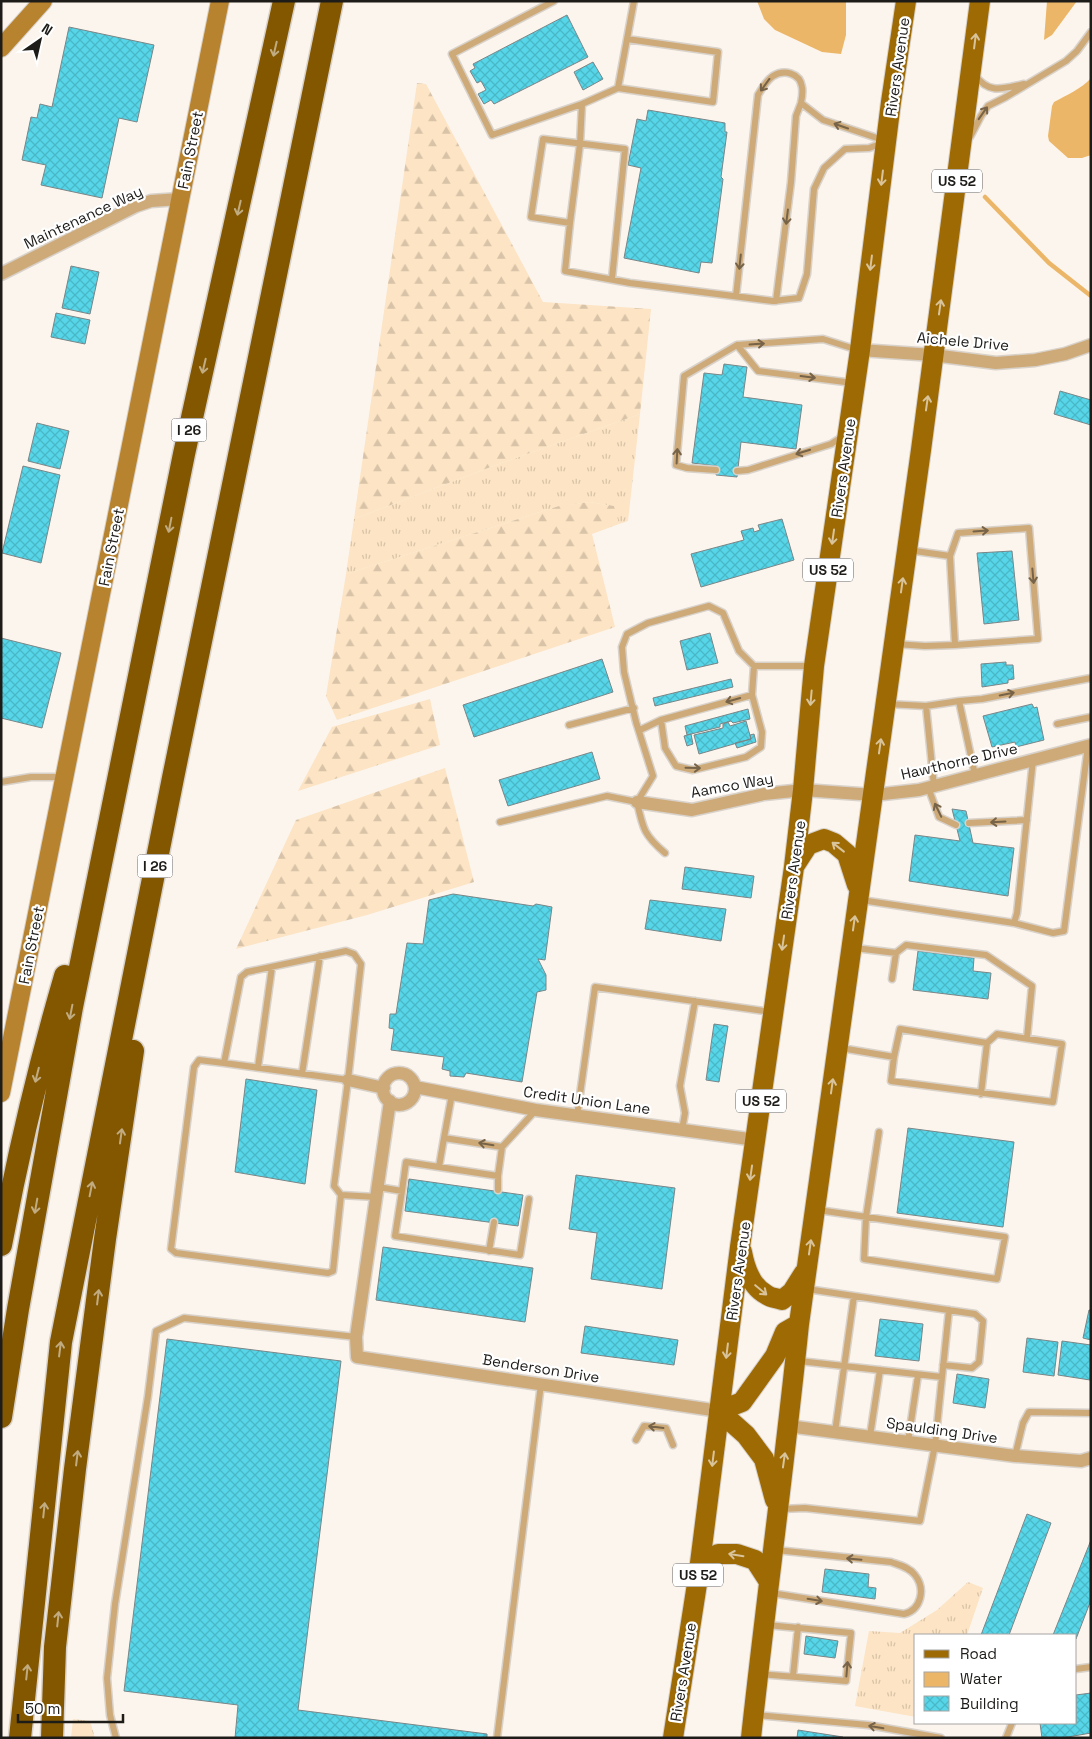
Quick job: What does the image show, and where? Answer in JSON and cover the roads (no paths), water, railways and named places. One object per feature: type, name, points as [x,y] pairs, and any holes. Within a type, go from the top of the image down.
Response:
[{"type":"highway","name":"I 26","points":[[1,1417],[43,1165],[101,861],[184,454],[284,1]]},
{"type":"highway","name":"I 26","points":[[20,1738],[61,1342],[158,854],[332,1]]},
{"type":"highway","points":[[45,1738],[75,1468],[105,1239],[153,914],[158,854]]},
{"type":"highway","points":[[1,1245],[45,1041],[82,916],[101,861]]},
{"type":"highway","points":[[52,1738],[55,1647]]},
{"type":"main road","name":"Rivers Avenue","points":[[673,1738],[699,1571],[740,1247],[794,867],[814,666],[860,350],[906,1]]},
{"type":"main road","name":"US 52","points":[[751,1738],[799,1324],[850,948],[874,795],[980,1]]},
{"type":"main road","points":[[794,867],[808,845],[824,839],[834,843],[847,854],[858,894]]},
{"type":"main road","points":[[740,1247],[746,1269],[755,1286],[767,1295],[782,1300],[805,1279]]},
{"type":"main road","points":[[777,1509],[764,1459],[746,1435],[719,1411],[742,1402],[774,1356],[785,1332],[799,1324]]},
{"type":"main road","points":[[699,1571],[718,1554],[736,1554],[755,1560],[768,1586]]},
{"type":"street","points":[[1,48],[43,1]]},
{"type":"street","name":"Fain Street","points":[[1,1093],[220,1]]},
{"type":"street","name":"Maintenance Way","points":[[1,274],[136,206],[151,201],[180,199]]},
{"type":"street","name":"Aichele Drive","points":[[860,350],[934,355],[996,363],[1035,360],[1064,354],[1091,345]]},
{"type":"street","name":"Hawthorne Drive","points":[[803,790],[874,795],[931,787],[1089,745]]},
{"type":"street","name":"Aamco Way","points":[[637,802],[692,810],[764,794],[803,790]]},
{"type":"street","points":[[402,1073],[411,1078],[415,1087],[415,1092],[410,1101],[400,1105],[390,1102],[384,1093],[385,1083],[392,1075],[402,1073]]},
{"type":"street","points":[[348,1080],[384,1088]]},
{"type":"street","name":"Credit Union Lane","points":[[415,1087],[536,1110],[756,1140]]},
{"type":"street","points":[[356,1338],[390,1102]]},
{"type":"street","name":"Benderson Drive","points":[[356,1338],[357,1356],[719,1411]]},
{"type":"street","name":"Spaulding Drive","points":[[788,1426],[1015,1456],[1081,1461],[1091,1458]]},
{"type":"lane","points":[[554,1],[452,54],[492,135],[582,104],[618,88],[714,102],[718,52],[628,39]]},
{"type":"lane","points":[[618,88],[634,1]]},
{"type":"lane","points":[[960,156],[988,106],[1066,61],[1077,51],[1091,32]]},
{"type":"lane","points":[[971,69],[979,80],[990,88],[1001,89],[1028,83]]},
{"type":"lane","points":[[736,296],[758,95],[772,76],[782,72],[791,73],[800,79],[802,88],[801,103],[796,116],[791,182],[776,301]]},
{"type":"lane","points":[[801,103],[823,120],[887,142]]},
{"type":"lane","points":[[582,104],[580,144],[565,271],[612,280],[776,301],[799,298],[807,274],[814,189],[824,168],[845,149],[869,148],[887,142]]},
{"type":"lane","points":[[570,223],[531,217],[542,139],[625,149],[612,280]]},
{"type":"lane","points":[[716,470],[687,468],[676,465],[684,376],[737,345],[823,339],[860,350]]},
{"type":"lane","points":[[737,345],[758,371],[855,383]]},
{"type":"lane","points":[[737,471],[748,470],[831,444],[848,434]]},
{"type":"lane","points":[[894,644],[955,645],[1038,639],[1029,528],[958,533],[950,556],[955,645]]},
{"type":"lane","points":[[907,550],[950,556]]},
{"type":"lane","points":[[665,853],[650,840],[642,826],[637,802],[653,776],[636,722],[624,672],[622,647],[627,634],[648,623],[709,606],[723,613],[739,651],[754,666],[814,666]]},
{"type":"lane","points":[[661,720],[665,748],[676,766],[693,770],[746,758],[761,747],[762,732],[752,695],[754,666]]},
{"type":"lane","points":[[886,704],[926,706],[982,699],[1091,678]]},
{"type":"lane","points":[[640,730],[661,720],[752,695]]},
{"type":"lane","points":[[959,701],[974,775]]},
{"type":"lane","points":[[926,706],[931,787],[939,816],[956,826]]},
{"type":"lane","points":[[569,725],[634,708]]},
{"type":"lane","points":[[1057,724],[1091,717]]},
{"type":"lane","points":[[858,894],[1014,923],[1053,933],[1064,931],[1089,745]]},
{"type":"lane","points":[[1014,923],[1017,913],[1033,760]]},
{"type":"lane","points":[[1,782],[31,777],[65,777]]},
{"type":"lane","points":[[500,822],[607,796],[637,802]]},
{"type":"lane","points":[[970,823],[1027,820]]},
{"type":"lane","points":[[892,980],[896,953],[906,945],[986,955],[1032,986],[1027,1038]]},
{"type":"lane","points":[[850,948],[896,953]]},
{"type":"lane","points":[[224,1062],[241,977],[247,972],[346,951],[354,954],[360,964],[348,1080],[334,1186],[341,1195],[333,1271],[328,1273],[184,1256],[171,1249],[194,1067],[199,1060],[348,1080]]},
{"type":"lane","points":[[302,1074],[320,956]]},
{"type":"lane","points":[[258,1067],[272,967]]},
{"type":"lane","points":[[577,1116],[595,987],[773,1012]]},
{"type":"lane","points":[[682,1130],[685,1113],[680,1086],[695,1001]]},
{"type":"lane","points":[[981,1094],[987,1043],[997,1034],[1062,1044],[1054,1102],[981,1094],[891,1081],[900,1029],[987,1043]]},
{"type":"lane","points":[[837,1047],[894,1057]]},
{"type":"lane","points":[[439,1167],[452,1094]]},
{"type":"lane","points":[[498,1190],[502,1147],[536,1110]]},
{"type":"lane","points":[[815,1210],[866,1217],[1005,1237],[997,1279],[864,1259],[866,1217],[879,1132]]},
{"type":"lane","points":[[444,1138],[502,1147]]},
{"type":"lane","points":[[498,1176],[406,1162],[395,1236],[520,1255],[529,1199]]},
{"type":"lane","points":[[341,1195],[402,1191]]},
{"type":"lane","points":[[489,1251],[494,1222]]},
{"type":"lane","points":[[805,1279],[854,1296],[975,1314],[983,1321],[979,1362],[972,1368],[943,1365]]},
{"type":"lane","points":[[835,1432],[854,1296]]},
{"type":"lane","points":[[777,1509],[806,1508],[920,1521],[934,1445],[949,1310]]},
{"type":"lane","points":[[116,1738],[110,1715],[108,1669],[115,1604],[147,1406],[156,1331],[184,1318],[356,1338]]},
{"type":"lane","points":[[795,1360],[942,1377]]},
{"type":"lane","points":[[870,1436],[880,1370]]},
{"type":"lane","points":[[908,1442],[918,1374]]},
{"type":"lane","points":[[497,1738],[541,1384]]},
{"type":"lane","points":[[1015,1456],[1024,1422],[1029,1412],[1091,1412]]},
{"type":"lane","points":[[636,1440],[644,1426],[666,1428],[673,1444]]},
{"type":"lane","points":[[768,1586],[904,1614],[910,1612],[918,1604],[921,1590],[915,1575],[902,1566],[891,1562],[820,1556],[772,1549]]},
{"type":"lane","points":[[758,1674],[846,1681],[850,1633],[763,1624]]},
{"type":"lane","points":[[793,1676],[798,1627]]},
{"type":"lane","points":[[1077,1669],[1091,1667]]},
{"type":"lane","points":[[754,1715],[868,1726],[942,1738]]},
{"type":"lane","points":[[1006,1738],[1012,1724]]},
{"type":"water","points":[[757,1],[846,1],[846,35],[841,54],[822,52],[775,30],[764,19]]},
{"type":"water","points":[[1047,1],[1077,1],[1052,35],[1044,40]]},
{"type":"water","points":[[1091,78],[1091,155],[1082,158],[1068,158],[1049,141],[1052,106],[1054,102],[1078,89]]},
{"type":"waterway","points":[[985,197],[1049,263],[1091,296]]}]
